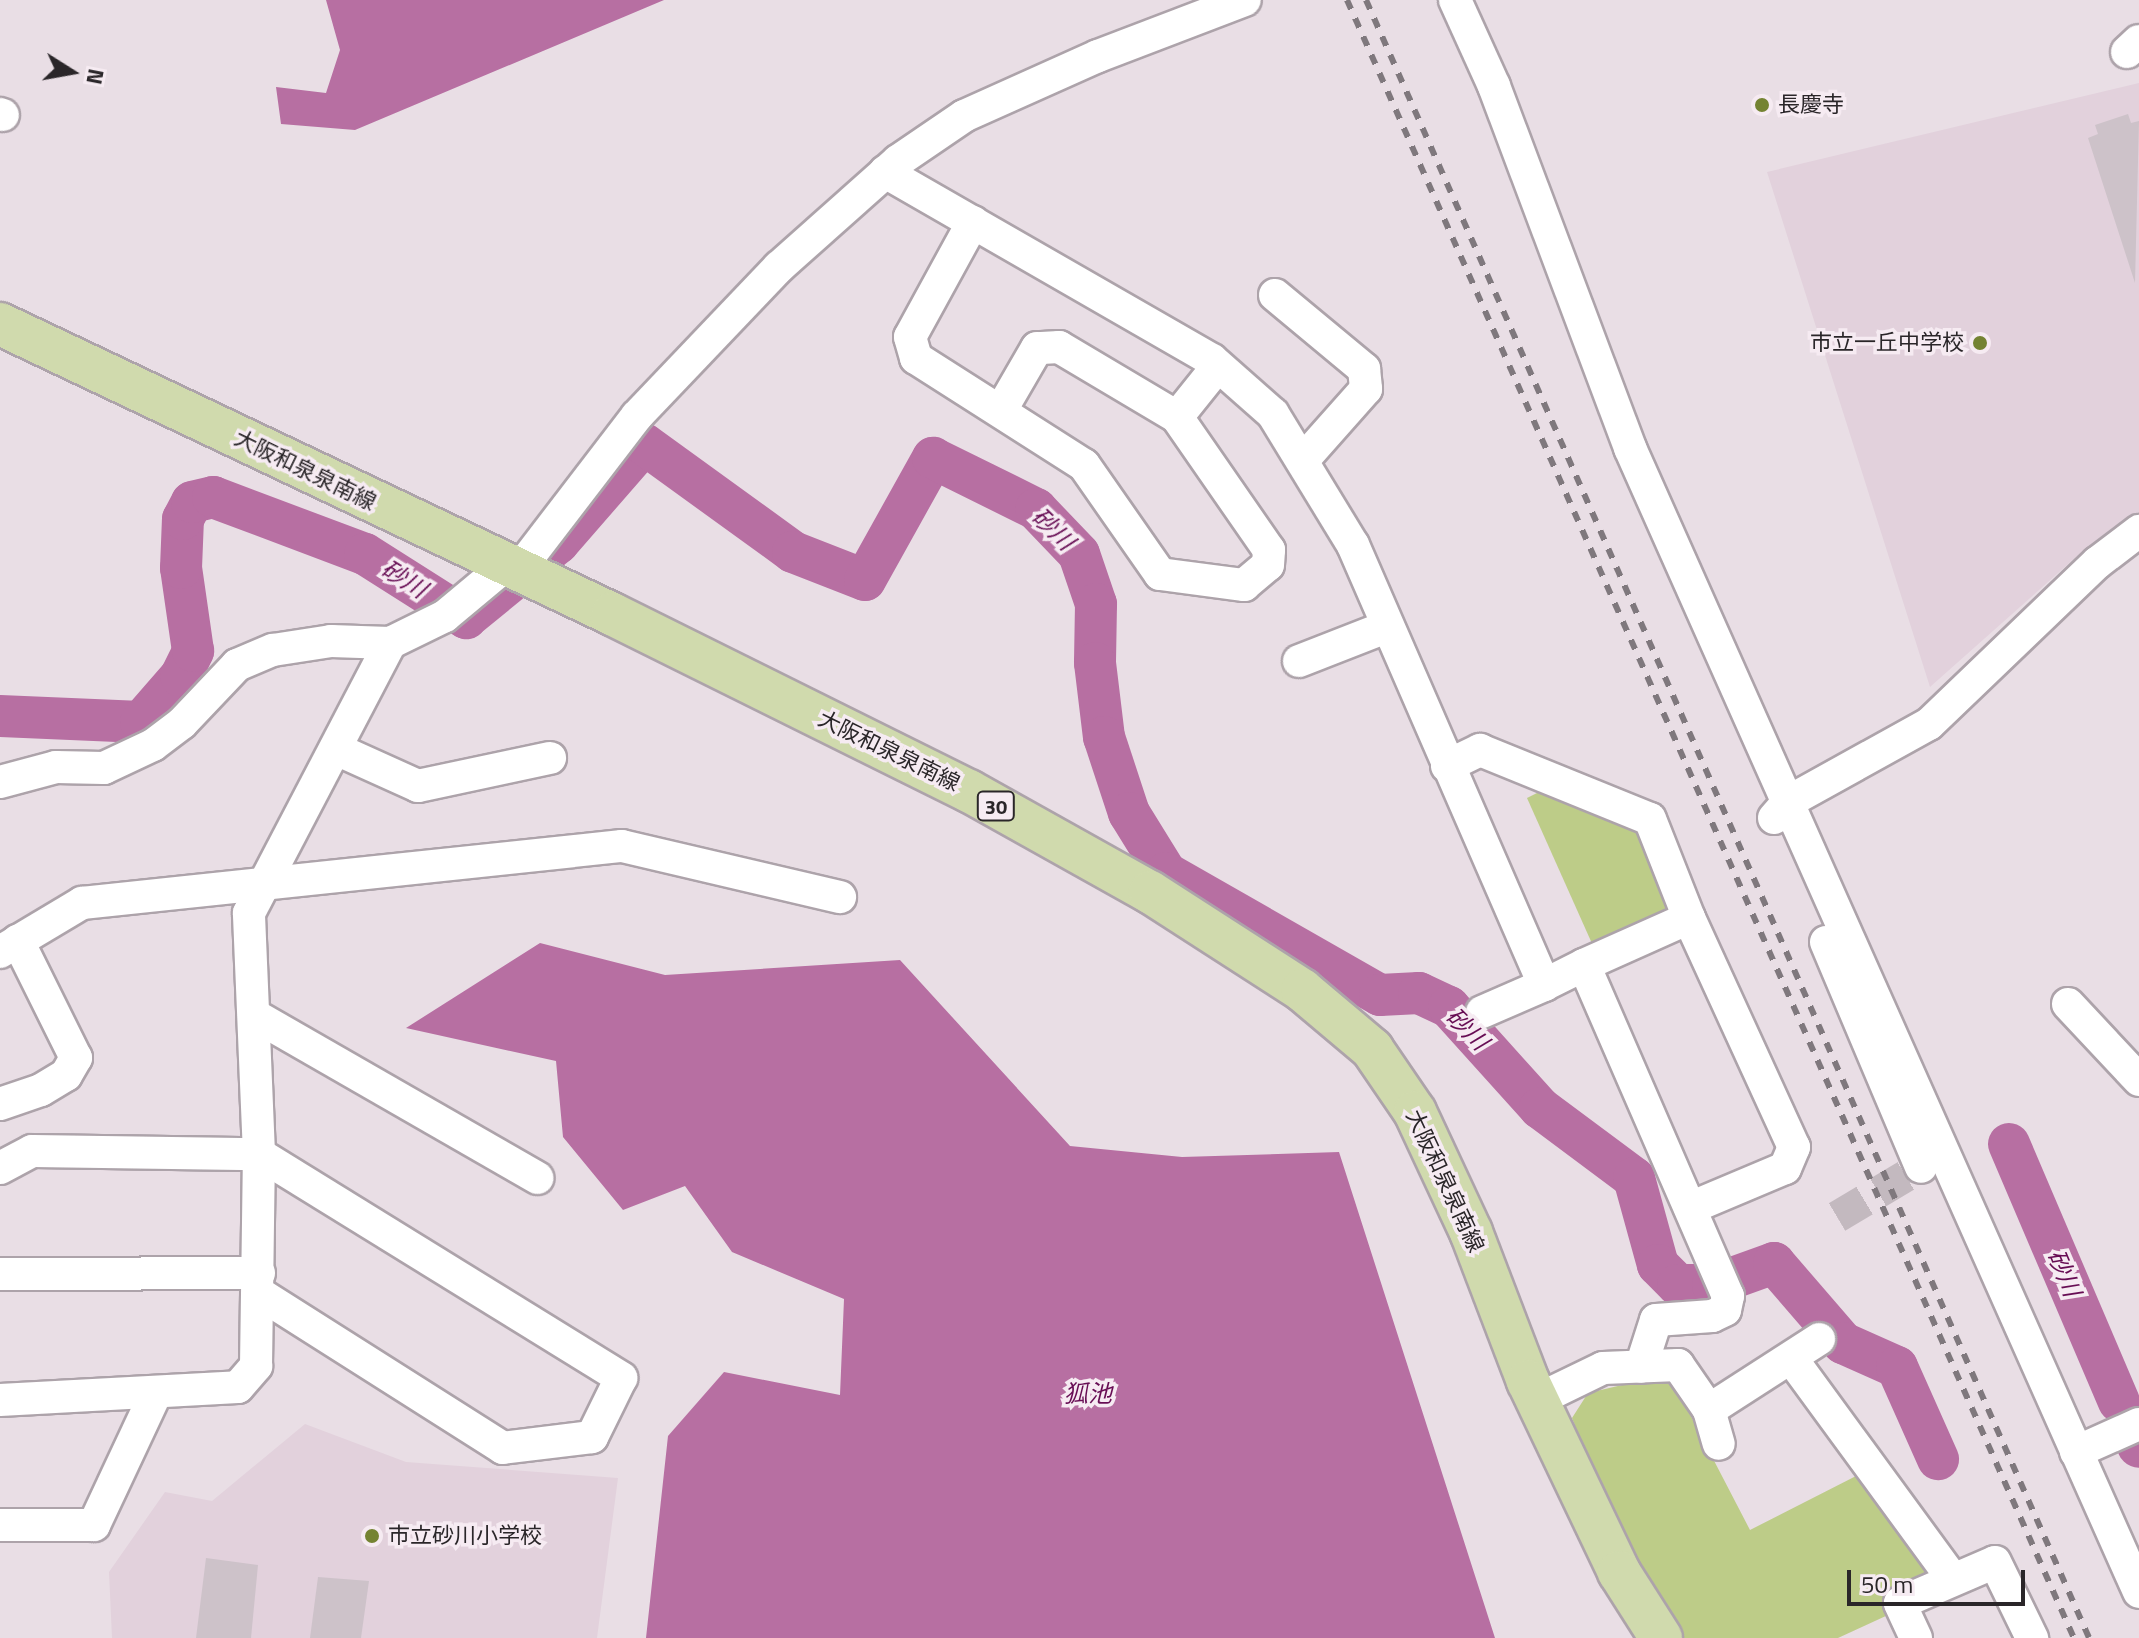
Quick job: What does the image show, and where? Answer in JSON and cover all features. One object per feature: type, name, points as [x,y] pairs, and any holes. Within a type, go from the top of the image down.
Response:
[{"type":"main road","name":"大阪和泉泉南線","points":[[0,324],[512,568],[969,791],[1150,892],[1302,990],[1372,1049],[1415,1112],[1471,1232],[1537,1400],[1619,1572],[1661,1638]]},
{"type":"street","points":[[0,782],[56,767],[104,768],[153,745],[182,723],[237,665],[273,650],[331,641],[390,643],[445,616],[512,568],[637,416],[779,267],[885,172],[964,116],[1098,56],[1245,0]]},
{"type":"street","points":[[1455,0],[1494,86],[1630,448],[2139,1592]]},
{"type":"street","points":[[885,172],[1218,366],[1273,414],[1353,545],[1544,985]]},
{"type":"street","points":[[973,222],[910,337],[916,358],[1084,465],[1160,574],[1244,585],[1268,565],[1269,550],[1177,417],[1059,347],[1037,348],[1001,410]]},
{"type":"street","points":[[1275,295],[1364,369],[1366,389],[1302,461]]},
{"type":"street","points":[[1177,417],[1218,366]]},
{"type":"street","points":[[1921,1167],[1774,817],[1788,802],[1929,724],[2097,563],[2139,531]]},
{"type":"street","points":[[1299,661],[1386,627]]},
{"type":"street","points":[[0,1400],[155,1395],[238,1387],[256,1366],[259,1154],[249,913],[390,643]]},
{"type":"street","points":[[336,749],[418,786],[550,758]]},
{"type":"street","points":[[1447,766],[1480,750],[1650,819],[1689,918],[1794,1147],[1785,1168],[1690,1208]]},
{"type":"street","points":[[0,1104],[41,1090],[66,1075],[76,1058],[9,946],[82,903],[264,881],[622,846],[840,897]]},
{"type":"street","points":[[1482,1012],[1689,918]]},
{"type":"street","points":[[1584,965],[1728,1296],[1725,1310],[1712,1316],[1656,1320],[1641,1367]]},
{"type":"street","points":[[2068,1004],[2139,1080]]},
{"type":"street","points":[[254,1015],[538,1178]]},
{"type":"street","points":[[0,1168],[32,1151],[259,1154],[621,1378],[592,1437],[503,1448],[259,1283],[0,1274]]},
{"type":"street","points":[[1709,1410],[1819,1339]]},
{"type":"street","points":[[1791,1358],[1953,1579]]},
{"type":"street","points":[[1537,1400],[1603,1368],[1678,1365],[1709,1410],[1719,1444]]},
{"type":"street","points":[[0,1525],[94,1525],[155,1395]]},
{"type":"street","points":[[2076,1452],[2139,1424]]},
{"type":"street","points":[[1916,1638],[1900,1603],[1995,1562],[2032,1638]]},
{"type":"shaded area","name":"市立一丘中学校","points":[[2139,83],[2139,514],[2076,557],[1930,687],[1767,172]]},
{"type":"shaded area","name":"市立砂川小学校","points":[[305,1424],[406,1462],[618,1478],[597,1638],[112,1638],[109,1572],[165,1492],[212,1501]]},
{"type":"green space","points":[[1547,788],[1640,828],[1671,901],[1665,915],[1594,948],[1527,798]]},
{"type":"green space","points":[[1669,1374],[1750,1530],[1858,1475],[1931,1577],[1887,1599],[1888,1615],[1838,1638],[1679,1638],[1609,1511],[1572,1418],[1588,1393]]},
{"type":"water","points":[[326,0],[664,0],[355,130],[281,124],[276,87],[326,93],[340,50]]},
{"type":"water","name":"狐池","points":[[540,943],[665,975],[900,960],[1070,1146],[1182,1157],[1339,1152],[1495,1638],[646,1638],[668,1436],[724,1372],[840,1395],[844,1299],[732,1252],[685,1186],[623,1210],[563,1137],[556,1061],[406,1028]]},
{"type":"building","points":[[2128,114],[2131,123],[2139,121],[2135,283],[2088,138],[2098,134],[2095,125]]},
{"type":"building","points":[[206,1558],[258,1565],[251,1638],[196,1638]]},
{"type":"building","points":[[318,1577],[369,1581],[361,1638],[310,1638]]},
{"type":"waterway","name":"砂川","points":[[0,716],[141,722],[181,676],[193,651],[181,568],[183,519],[192,502],[213,497],[365,554],[466,618],[558,543],[644,444],[793,552],[865,580],[933,458],[1036,509],[1079,554],[1096,604],[1095,663],[1104,737],[1129,813],[1166,873],[1380,995],[1419,993],[1449,1007],[1540,1108],[1634,1178],[1658,1265],[1678,1285],[1713,1285],[1774,1263],[1843,1343],[1897,1367],[1938,1459]]},
{"type":"waterway","name":"砂川","points":[[2009,1144],[2119,1402]]},
{"type":"tunnel","points":[[1837,1217],[1921,1167]]},
{"type":"railway","points":[[1347,0],[2074,1638]]},
{"type":"railway","points":[[1366,0],[2089,1638]]},
{"type":"place","name":"長慶寺","points":[[1762,105]]},
{"type":"place","name":"市立一丘中学校","points":[[1980,343]]},
{"type":"place","name":"市立砂川小学校","points":[[372,1536]]}]
